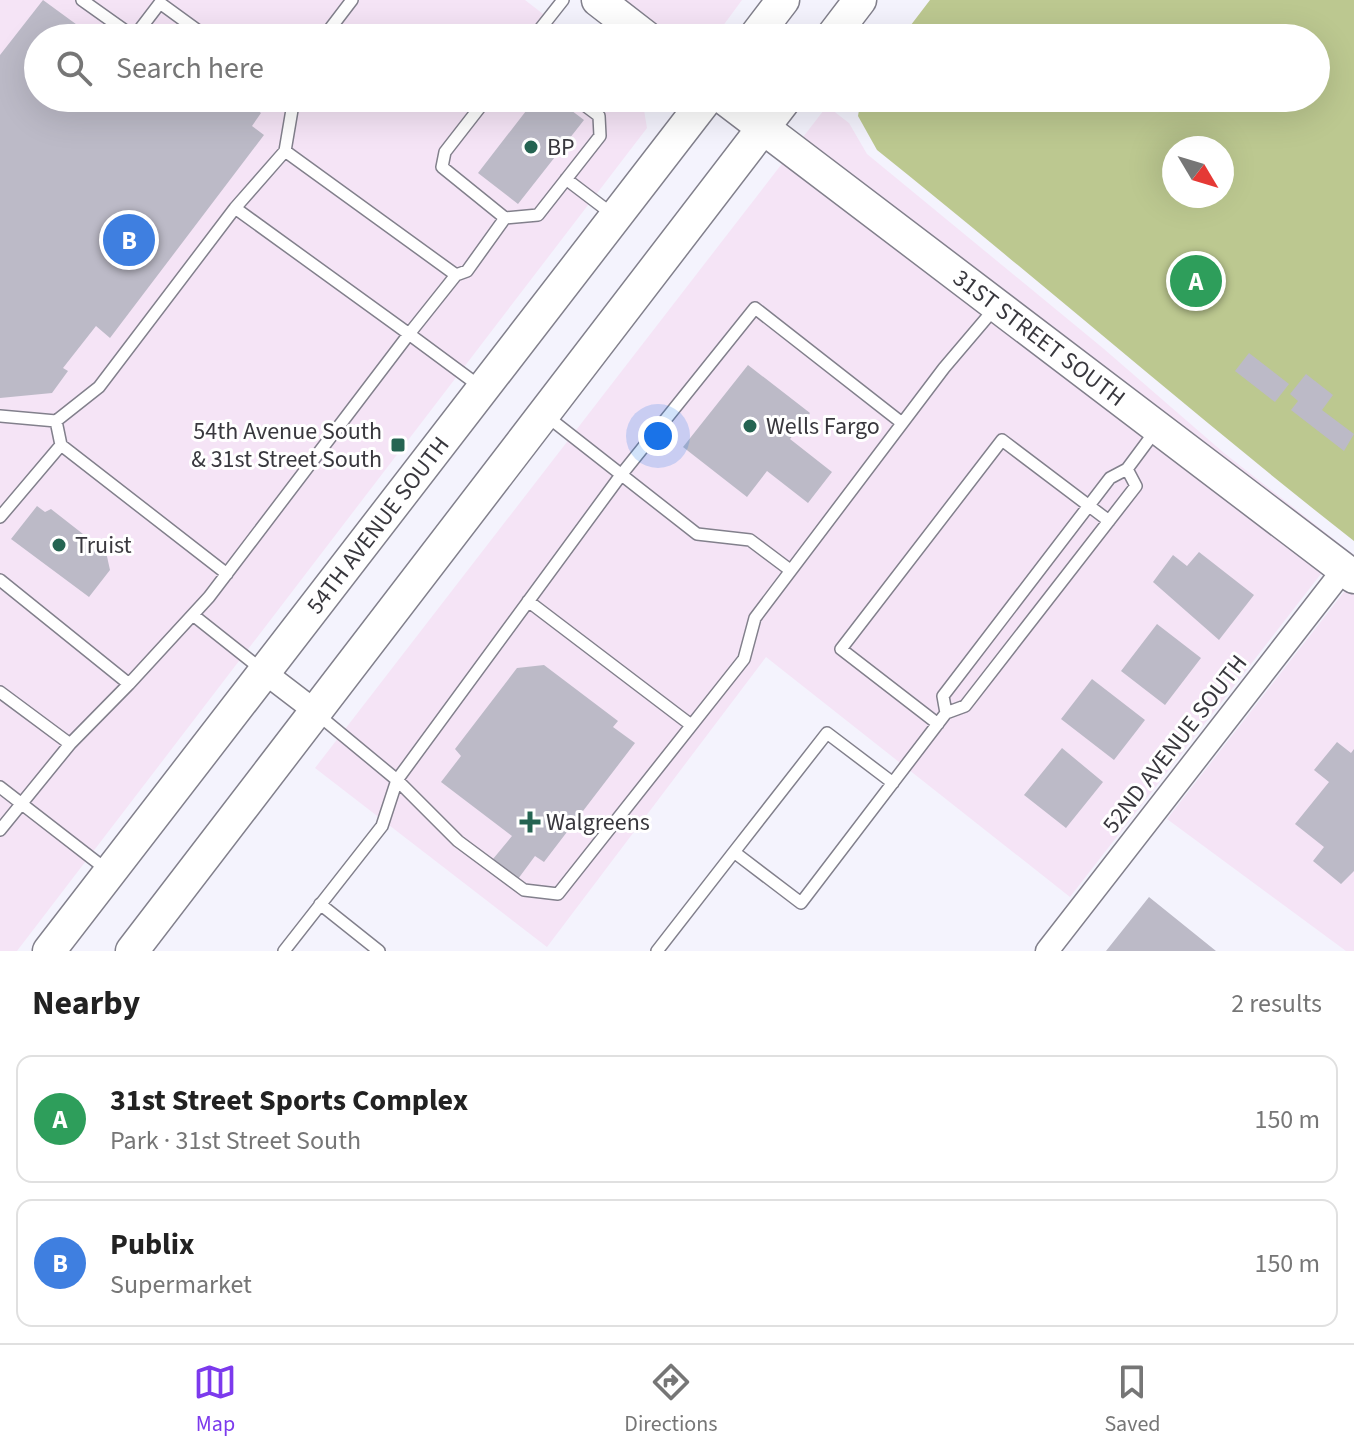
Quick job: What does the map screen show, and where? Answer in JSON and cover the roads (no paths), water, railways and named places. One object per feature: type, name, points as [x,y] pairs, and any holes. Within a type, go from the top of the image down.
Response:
[{"type":"main road","points":[[765,24],[783,0]]},
{"type":"main road","points":[[842,24],[860,0]]},
{"type":"main road","points":[[608,3],[631,24]]},
{"type":"main road","name":"54TH AVENUE SOUTH","points":[[49,951],[696,112]]},
{"type":"main road","name":"31ST STREET SOUTH","points":[[742,112],[1349,573]]},
{"type":"main road","points":[[141,948],[315,711],[776,112]]},
{"type":"street","name":"52ND AVENUE SOUTH","points":[[1047,951],[1349,573]]},
{"type":"street","points":[[264,672],[315,711]]},
{"type":"lane","points":[[82,0],[116,24]]},
{"type":"lane","points":[[334,24],[352,0]]},
{"type":"lane","points":[[544,24],[563,0]]},
{"type":"lane","points":[[144,24],[161,2],[190,24]]},
{"type":"lane","points":[[2,418],[56,421],[99,387],[235,208],[285,151],[290,112]]},
{"type":"lane","points":[[476,112],[445,152],[442,167],[505,218],[538,215],[600,136],[599,116],[594,112]]},
{"type":"lane","points":[[285,151],[456,275]]},
{"type":"lane","points":[[566,179],[615,217]]},
{"type":"lane","points":[[235,208],[483,389]]},
{"type":"lane","points":[[0,830],[70,744],[193,615],[227,574],[409,334],[456,275],[467,271],[505,218]]},
{"type":"lane","points":[[315,711],[397,780],[458,841],[524,890],[558,894],[744,659],[755,618],[902,423],[998,304]]},
{"type":"lane","points":[[284,951],[382,826],[397,780],[528,601],[621,475],[755,308],[902,423]]},
{"type":"lane","points":[[544,414],[697,534],[750,540],[790,570]]},
{"type":"lane","points":[[56,421],[61,445],[227,574]]},
{"type":"lane","points":[[946,713],[943,696],[1110,478],[1127,469],[1158,427]]},
{"type":"lane","points":[[938,724],[841,649],[1002,440],[1109,521]]},
{"type":"lane","points":[[0,517],[61,445]]},
{"type":"lane","points":[[734,852],[801,903],[946,713],[965,706],[1136,486],[1127,469]]},
{"type":"lane","points":[[0,580],[129,684]]},
{"type":"lane","points":[[528,601],[691,725]]},
{"type":"lane","points":[[193,615],[264,672]]},
{"type":"lane","points":[[0,692],[70,744]]},
{"type":"lane","points":[[657,951],[827,733],[893,783]]},
{"type":"lane","points":[[0,787],[110,872]]},
{"type":"lane","points":[[320,904],[379,951]]},
{"type":"place","name":"BP","points":[[531,147]]},
{"type":"place","name":"Publix","points":[[129,240]]},
{"type":"place","name":"31st Street Sports Complex","points":[[1196,281]]},
{"type":"place","name":"Wells Fargo","points":[[750,426]]},
{"type":"place","name":"54th Avenue South & 31st Street South","points":[[398,445]]},
{"type":"place","name":"Truist","points":[[59,545]]},
{"type":"place","name":"Walgreens","points":[[530,822]]}]
